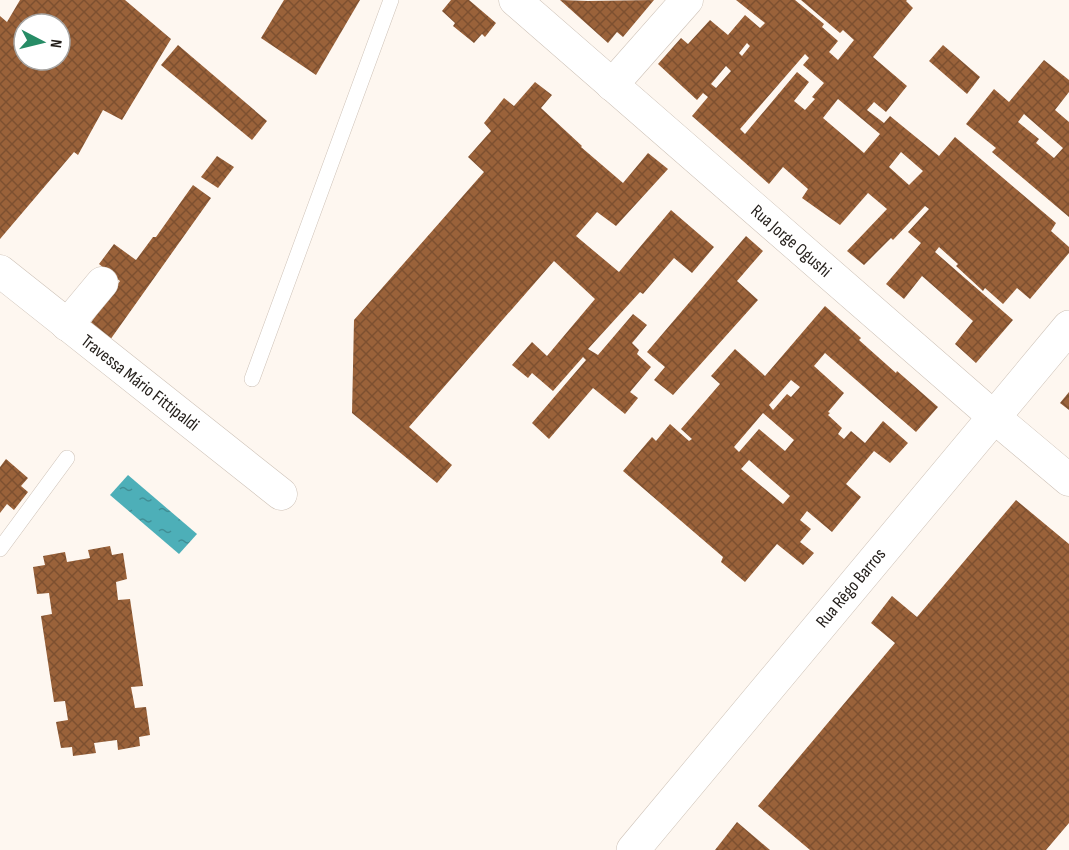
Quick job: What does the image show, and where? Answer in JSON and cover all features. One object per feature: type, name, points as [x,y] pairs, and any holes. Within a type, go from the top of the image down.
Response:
[{"type":"street","name":"Rua Jorge Ogushi","points":[[515,0],[1069,480]]},
{"type":"street","points":[[612,86],[687,0]]},
{"type":"street","name":"Travessa Mário Fittipaldi","points":[[0,271],[281,494]]},
{"type":"street","points":[[67,325],[102,283]]},
{"type":"street","name":"Rua Rêgo Barros","points":[[633,850],[1069,327]]},
{"type":"lane","points":[[252,379],[392,0]]},
{"type":"lane","points":[[0,549],[67,458]]},
{"type":"water","points":[[128,475],[197,534],[179,554],[110,495]]},
{"type":"building","points":[[20,0],[125,0],[171,39],[122,120],[103,110],[78,155],[74,152],[0,239],[0,16],[7,22],[12,14],[12,72],[72,72],[72,12],[13,12]]},
{"type":"building","points":[[284,0],[360,0],[316,75],[261,38]]},
{"type":"building","points":[[451,0],[469,0],[496,23],[485,37],[482,34],[474,43],[453,26],[455,23],[442,11]]},
{"type":"building","points":[[560,0],[654,0],[623,37],[617,32],[608,43]]},
{"type":"building","points":[[736,0],[795,0],[824,24],[822,27],[838,41],[829,52],[838,60],[854,40],[843,30],[840,33],[801,0],[907,0],[913,8],[873,57],[907,86],[886,112],[874,102],[867,110],[884,123],[890,116],[939,156],[955,137],[1056,223],[1051,231],[1069,247],[1069,253],[1030,299],[1017,288],[1003,304],[985,288],[983,291],[939,247],[935,252],[1013,320],[976,363],[955,344],[973,321],[922,276],[904,299],[886,284],[921,243],[908,232],[929,209],[925,206],[893,240],[891,238],[864,265],[847,251],[887,209],[868,193],[840,225],[802,198],[808,189],[783,167],[769,184],[692,116],[708,97],[703,93],[697,100],[658,64],[681,38],[688,44],[710,20],[728,35],[745,15],[760,28],[765,23]],"holes":[[[747,43],[750,46],[742,56],[739,53]],[[805,54],[809,58],[803,65],[824,83],[812,97],[815,99],[805,110],[794,101],[809,82],[797,72],[745,134],[740,129]],[[726,66],[731,71],[716,88],[711,84]],[[838,99],[880,134],[864,153],[823,118]],[[901,152],[923,171],[909,185],[889,167]]]},
{"type":"building","points":[[178,45],[267,121],[252,140],[161,65]]},
{"type":"building","points":[[943,45],[980,77],[967,94],[929,61]]},
{"type":"building","points":[[1044,60],[1069,80],[1069,92],[1055,110],[1069,122],[1069,217],[992,152],[996,148],[966,124],[994,89],[1009,102]],"holes":[[[1024,114],[1063,148],[1054,158],[1036,143],[1039,139],[1018,122]]]},
{"type":"building","points":[[535,82],[552,95],[541,108],[623,183],[648,153],[668,169],[616,226],[597,212],[576,236],[619,272],[671,210],[714,247],[692,273],[674,258],[643,294],[640,292],[588,349],[598,355],[633,314],[647,325],[632,343],[639,350],[637,354],[651,367],[630,392],[638,398],[625,414],[593,388],[549,439],[532,423],[586,360],[583,357],[553,391],[532,373],[528,378],[512,365],[532,342],[547,356],[595,299],[554,261],[409,427],[452,465],[437,483],[352,413],[354,320],[484,172],[468,157],[491,131],[484,123],[504,98],[514,106]]},
{"type":"building","points":[[217,156],[234,167],[218,188],[201,177]]},
{"type":"building","points":[[193,185],[211,198],[110,340],[90,324],[120,281],[99,264],[114,244],[136,260],[153,237],[156,237]]},
{"type":"building","points":[[746,236],[763,251],[737,281],[758,300],[673,395],[654,380],[665,367],[647,352]]},
{"type":"building","points":[[825,306],[861,338],[859,340],[938,407],[916,432],[825,353],[814,366],[844,393],[828,412],[830,413],[828,415],[842,428],[838,434],[844,439],[851,431],[865,443],[883,421],[908,443],[890,463],[874,451],[846,484],[861,497],[832,532],[807,511],[800,520],[811,529],[800,542],[814,553],[803,565],[777,544],[745,582],[721,562],[723,557],[623,471],[652,437],[656,441],[670,424],[689,441],[692,439],[681,429],[720,384],[711,376],[735,349],[765,376]],"holes":[[[791,380],[800,387],[791,397],[787,394],[773,410],[769,405]],[[763,413],[794,440],[785,451],[759,429],[739,452],[734,447]],[[749,460],[790,496],[783,504],[741,469]]]},
{"type":"building","points":[[1069,392],[1069,410],[1060,403]]},
{"type":"building","points":[[6,459],[28,478],[21,486],[28,492],[14,510],[7,504],[0,513],[0,467]]},
{"type":"building","points":[[1016,500],[1069,544],[1069,823],[1046,850],[810,850],[758,806],[895,643],[871,623],[892,596],[917,617]]},
{"type":"building","points":[[110,546],[112,555],[123,553],[127,579],[116,582],[118,600],[130,599],[143,686],[131,687],[135,708],[146,707],[150,735],[139,737],[140,746],[118,750],[117,740],[94,743],[96,753],[73,756],[72,747],[61,748],[56,722],[68,720],[65,701],[54,702],[41,616],[52,614],[49,593],[37,594],[33,567],[45,565],[43,556],[65,552],[67,562],[90,558],[88,550]]},
{"type":"building","points":[[737,822],[770,850],[715,850]]}]
